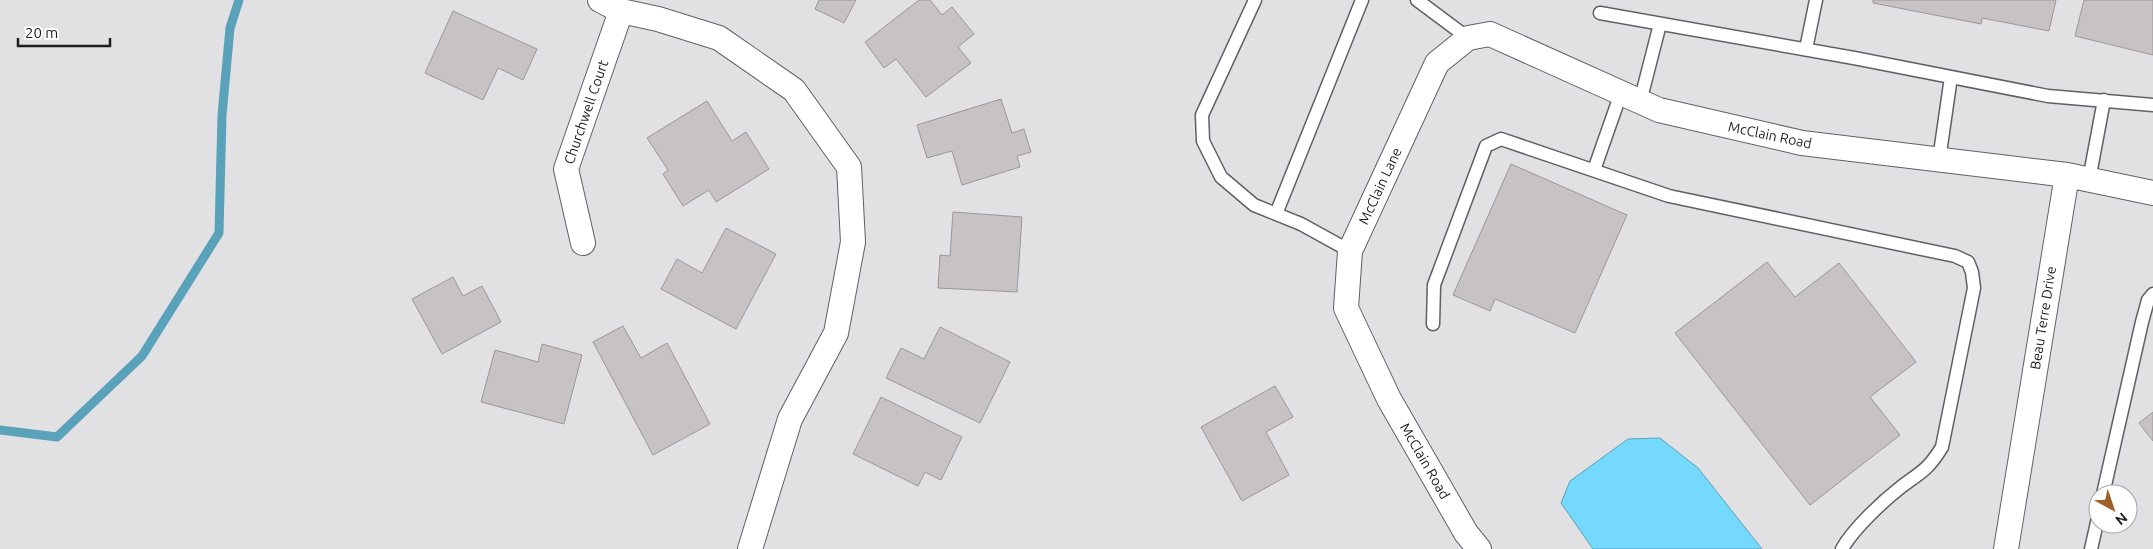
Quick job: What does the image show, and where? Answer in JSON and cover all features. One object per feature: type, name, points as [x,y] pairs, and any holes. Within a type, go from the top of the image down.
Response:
[{"type":"street","points":[[600,0],[621,11],[658,19],[719,38],[794,90],[849,167],[853,242],[836,333],[790,419],[750,549]]},
{"type":"street","name":"Churchwell Court","points":[[583,243],[566,168],[621,11]]},
{"type":"street","name":"McClain Road","points":[[1479,36],[1659,110],[1802,144],[2078,177]]},
{"type":"street","name":"McClain Lane","points":[[1376,371],[1346,308],[1350,251],[1437,64],[1479,36]]},
{"type":"street","points":[[2078,177],[2153,193]]},
{"type":"street","name":"Beau Terre Drive","points":[[2006,549],[2078,177]]},
{"type":"street","name":"McClain Road","points":[[1376,371],[1389,399],[1461,524],[1479,549]]},
{"type":"lane","points":[[1255,0],[1202,115],[1203,141],[1221,177],[1254,206],[1301,224],[1350,251]]},
{"type":"lane","points":[[1276,214],[1362,0]]},
{"type":"lane","points":[[1417,0],[1479,36]]},
{"type":"lane","points":[[1806,49],[1816,0]]},
{"type":"lane","points":[[1600,13],[1806,49],[2048,96],[2153,105]]},
{"type":"lane","points":[[1594,170],[1631,97],[1660,24]]},
{"type":"lane","points":[[1939,160],[1952,77]]},
{"type":"lane","points":[[2078,177],[2104,100]]},
{"type":"lane","points":[[1433,324],[1434,285],[1486,146],[1501,139],[1669,196],[1955,256],[1968,262],[1972,272],[1974,288],[1942,447],[1931,465],[1894,493],[1850,536],[1842,549]]},
{"type":"lane","points":[[2105,484],[2142,322],[2148,300],[2153,294]]},
{"type":"lane","points":[[2091,549],[2094,534]]},
{"type":"lane","points":[[2006,549],[2012,549]]},
{"type":"water","points":[[1660,438],[1698,468],[1762,549],[1593,549],[1561,503],[1570,481],[1628,439]]},
{"type":"building","points":[[819,0],[856,0],[844,23],[815,9]]},
{"type":"building","points":[[919,0],[930,0],[942,15],[952,7],[974,34],[958,47],[971,63],[926,97],[896,59],[884,68],[865,42]]},
{"type":"building","points":[[1873,0],[2056,0],[2049,31],[1982,18],[1981,24],[1873,3]]},
{"type":"building","points":[[2084,0],[2153,0],[2153,55],[2075,36]]},
{"type":"building","points":[[453,11],[537,49],[523,80],[498,68],[483,100],[425,73]]},
{"type":"building","points":[[1001,99],[1012,133],[1024,129],[1031,152],[1017,156],[1020,167],[962,185],[952,151],[927,158],[917,125]]},
{"type":"building","points":[[707,101],[732,141],[746,132],[769,169],[716,202],[709,190],[683,206],[663,174],[668,170],[647,138]]},
{"type":"building","points":[[1511,164],[1627,215],[1575,333],[1495,299],[1490,311],[1453,295]]},
{"type":"building","points":[[953,212],[1022,217],[1017,292],[938,288],[940,255],[950,256]]},
{"type":"building","points":[[726,228],[776,254],[736,329],[661,289],[677,259],[702,273]]},
{"type":"building","points":[[1767,262],[1795,297],[1839,263],[1916,362],[1870,397],[1900,435],[1810,505],[1675,333]]},
{"type":"building","points":[[453,277],[463,296],[482,286],[501,322],[442,354],[412,299]]},
{"type":"building","points":[[623,326],[641,358],[667,343],[710,424],[653,455],[593,342]]},
{"type":"building","points":[[940,327],[1010,362],[980,423],[886,378],[901,348],[924,359]]},
{"type":"building","points":[[542,344],[582,355],[564,424],[481,402],[495,350],[538,362]]},
{"type":"building","points":[[1275,386],[1293,417],[1266,432],[1289,475],[1242,501],[1201,427]]},
{"type":"building","points":[[881,397],[962,437],[941,480],[925,472],[918,486],[853,454]]},
{"type":"building","points":[[2153,412],[2153,441],[2139,423]]},
{"type":"waterway","points":[[0,430],[57,437],[142,356],[219,233],[222,115],[230,28],[239,0]]}]
